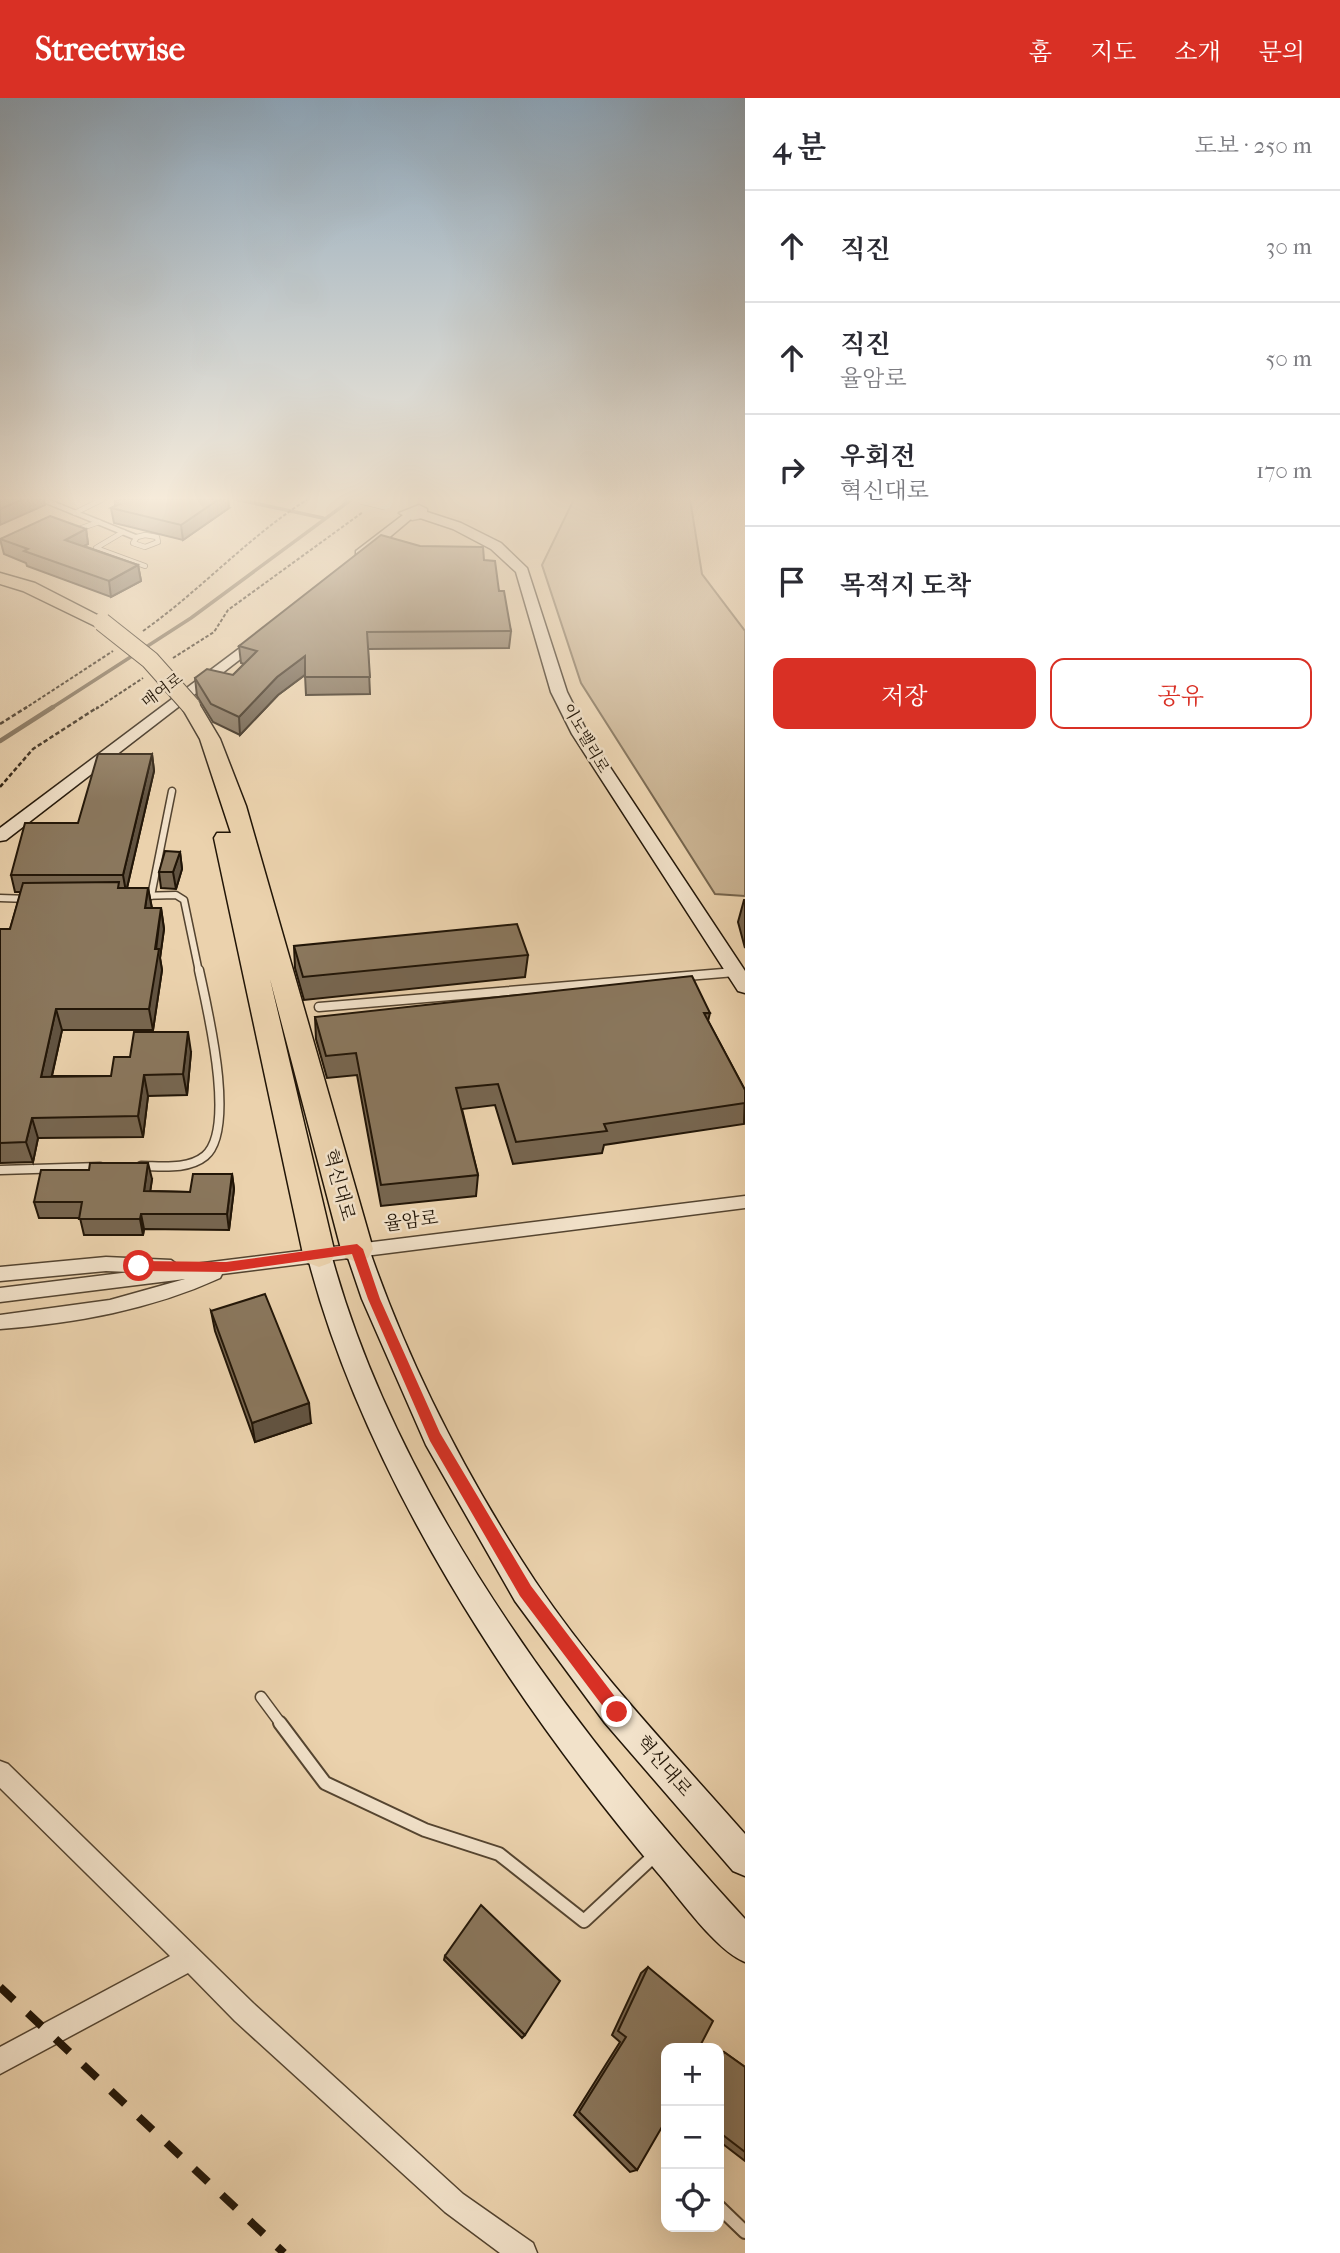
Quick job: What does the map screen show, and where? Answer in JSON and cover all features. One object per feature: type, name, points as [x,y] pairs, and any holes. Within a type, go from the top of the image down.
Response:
[{"type":"highway","points":[[13,600],[93,621]]},
{"type":"highway","points":[[37,600],[93,621]]},
{"type":"highway","points":[[47,600],[93,621]]},
{"type":"highway","points":[[55,600],[93,621],[186,708],[218,800],[244,932],[319,1254]]},
{"type":"highway","name":"혁신대로","points":[[186,708],[209,739],[235,806],[357,1249]]},
{"type":"main road","name":"이노밸리로","points":[[531,600],[559,692],[580,734],[745,986]]},
{"type":"main road","name":"매여로","points":[[0,836],[273,627]]},
{"type":"main road","name":"혁신대로","points":[[357,1249],[374,1299],[435,1437],[525,1591],[617,1712],[745,1859]]},
{"type":"main road","points":[[319,1254],[330,1301],[370,1398],[421,1505],[504,1644],[601,1780],[745,1945]]},
{"type":"street","name":"율암로","points":[[0,1296],[745,1202]]},
{"type":"street","points":[[0,1274],[106,1264],[226,1267]]},
{"type":"street","points":[[0,1322],[110,1306],[181,1290],[226,1267]]},
{"type":"street","points":[[0,1772],[190,1959],[454,2203],[523,2253]]},
{"type":"street","points":[[0,2061],[190,1959]]},
{"type":"lane","points":[[151,896],[172,791]]},
{"type":"lane","points":[[124,897],[176,895],[184,900],[217,1063],[218,1134],[210,1151],[192,1164],[137,1166]]},
{"type":"lane","points":[[0,898],[41,898]]},
{"type":"lane","points":[[319,1007],[735,972]]},
{"type":"lane","points":[[0,1170],[110,1167]]},
{"type":"lane","points":[[261,1697],[324,1783],[425,1830],[499,1854],[584,1921],[660,1850]]},
{"type":"lane","points":[[724,2212],[745,2232]]},
{"type":"path","points":[[133,638],[167,616],[185,600]]},
{"type":"path","points":[[167,662],[214,632],[228,610],[242,600]]},
{"type":"path","points":[[0,724],[122,645]]},
{"type":"path","points":[[0,787],[33,749],[144,677]]},
{"type":"shaded area","points":[[553,600],[721,600],[745,631],[745,896],[715,894],[581,683]]},
{"type":"building","points":[[298,600],[505,600],[511,631],[367,632],[370,677],[305,677],[305,656],[277,677],[239,717],[211,704],[195,678],[207,669],[233,675],[257,651],[239,646]]},
{"type":"building","points":[[98,754],[152,754],[123,875],[11,875],[25,823],[78,823]]},
{"type":"building","points":[[165,851],[180,852],[173,872],[159,872]]},
{"type":"building","points":[[119,882],[118,888],[148,888],[145,908],[161,908],[155,949],[159,949],[149,1009],[56,1009],[41,1077],[111,1076],[114,1057],[130,1057],[134,1032],[188,1032],[183,1074],[144,1075],[138,1116],[32,1118],[26,1142],[0,1143],[0,929],[10,929],[23,883]]},
{"type":"building","points":[[517,924],[528,955],[303,977],[294,946]]},
{"type":"building","points":[[692,976],[710,1013],[704,1013],[745,1090],[745,1103],[604,1124],[607,1131],[516,1142],[498,1084],[456,1088],[478,1175],[381,1185],[356,1053],[326,1056],[315,1017]]},
{"type":"building","points":[[90,1163],[148,1163],[144,1191],[190,1192],[193,1174],[232,1174],[227,1214],[141,1214],[140,1219],[79,1219],[82,1202],[34,1202],[41,1170],[89,1170]]},
{"type":"building","points":[[265,1294],[309,1403],[252,1423],[211,1311]]},
{"type":"building","points":[[481,1905],[560,1981],[525,2035],[445,1956]]},
{"type":"building","points":[[648,1967],[713,2021],[702,2043],[661,2043],[661,2129],[637,2170],[579,2112],[626,2037],[618,2031]]},
{"type":"building","points":[[724,2052],[745,2067],[745,2152],[724,2136]]},
{"type":"waterway","points":[[50,709],[216,600]]},
{"type":"waterway","points":[[0,741],[53,707]]},
{"type":"railway","points":[[0,1987],[284,2253]]},
{"type":"route","points":[[139,1266],[226,1267],[357,1249],[374,1299],[435,1437],[525,1591],[617,1712]]}]
